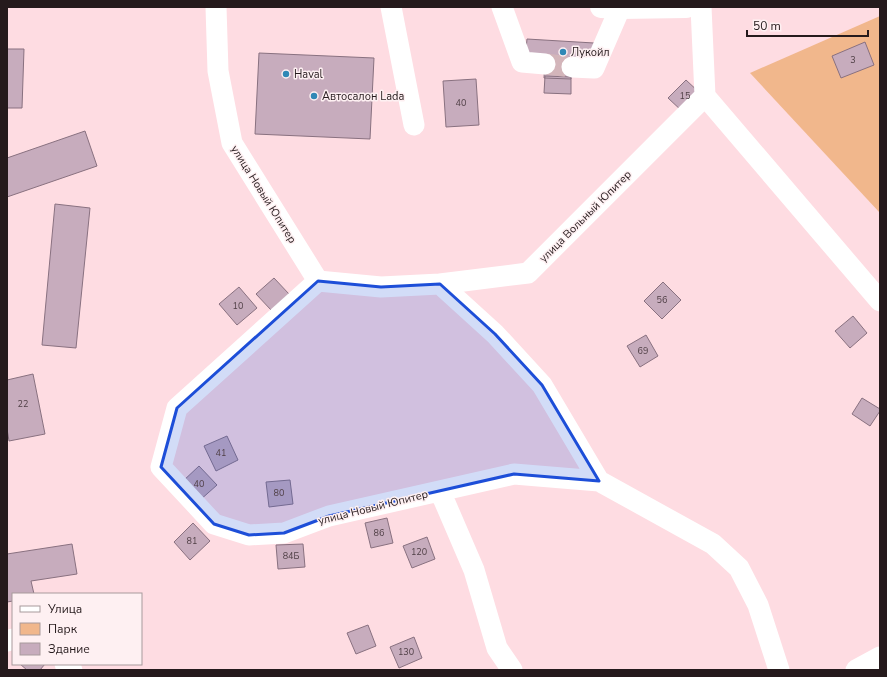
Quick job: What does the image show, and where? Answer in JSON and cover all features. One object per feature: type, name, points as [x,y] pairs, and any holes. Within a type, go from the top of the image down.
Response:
[{"type":"main road","points":[[610,7],[686,7]]},
{"type":"street","name":"улица Новый Юпитер","points":[[216,7],[218,71],[232,143],[318,281],[177,408],[161,467],[214,524],[249,535],[284,534],[329,516],[514,474],[599,481],[713,544],[739,568],[758,605],[779,670]]},
{"type":"street","points":[[391,7],[414,125]]},
{"type":"street","points":[[502,7],[522,62],[545,64]]},
{"type":"street","points":[[572,67],[594,68],[610,7]]},
{"type":"street","points":[[701,7],[706,96],[880,301]]},
{"type":"street","name":"улица Вольный Юпитер","points":[[440,284],[528,273],[706,96]]},
{"type":"street","points":[[318,281],[381,286],[440,284],[495,334],[542,385],[599,481]]},
{"type":"street","points":[[440,491],[474,570],[497,648],[512,670]]},
{"type":"street","points":[[856,670],[880,657]]},
{"type":"highlighted area","points":[[318,281],[381,287],[440,284],[495,334],[542,385],[599,481],[514,474],[329,516],[284,533],[249,535],[214,524],[161,467],[177,408]]},
{"type":"green space","points":[[880,16],[880,213],[750,73]]},
{"type":"building","points":[[527,39],[594,43],[593,63],[572,62],[571,79],[544,78],[545,61],[525,60]]},
{"type":"building","points":[[865,42],[874,65],[841,78],[832,56]]},
{"type":"building","points":[[7,49],[24,49],[22,108],[7,108]]},
{"type":"building","name":"Автосалон Lada","points":[[259,53],[374,58],[370,139],[255,134]]},
{"type":"building","points":[[545,76],[571,77],[571,94],[544,93]]},
{"type":"building","points":[[476,79],[479,125],[446,127],[443,81]]},
{"type":"building","points":[[686,80],[701,94],[683,112],[668,98]]},
{"type":"building","points":[[85,131],[97,166],[7,197],[7,158]]},
{"type":"building","points":[[55,204],[90,208],[76,348],[42,345]]},
{"type":"building","points":[[274,278],[289,294],[271,310],[256,294]]},
{"type":"building","points":[[663,282],[681,300],[662,319],[644,301]]},
{"type":"building","points":[[239,287],[257,308],[237,325],[219,304]]},
{"type":"building","points":[[853,316],[867,333],[850,348],[835,331]]},
{"type":"building","points":[[646,335],[658,356],[640,367],[627,346]]},
{"type":"building","points":[[33,374],[45,434],[9,441],[7,429],[7,380]]},
{"type":"building","points":[[862,398],[880,409],[870,426],[852,414]]},
{"type":"building","points":[[227,436],[238,460],[216,471],[204,446]]},
{"type":"building","points":[[199,466],[217,485],[199,501],[182,482]]},
{"type":"building","points":[[290,480],[293,504],[269,507],[266,482]]},
{"type":"building","points":[[387,518],[393,543],[371,548],[365,523]]},
{"type":"building","points":[[193,523],[210,541],[190,560],[174,542]]},
{"type":"building","points":[[427,537],[435,559],[412,568],[403,546]]},
{"type":"building","points":[[72,544],[77,574],[31,581],[34,593],[12,593],[12,601],[7,602],[7,554]]},
{"type":"building","points":[[303,544],[305,567],[278,569],[276,545]]},
{"type":"building","points":[[368,625],[376,646],[356,654],[347,633]]},
{"type":"building","points":[[414,637],[422,658],[399,668],[390,647]]},
{"type":"building","points":[[21,665],[44,665],[40,670],[27,670]]},
{"type":"tunnel","points":[[545,64],[572,67]]},
{"type":"place","name":"Лукойл","points":[[563,52]]},
{"type":"place","name":"Haval","points":[[286,74]]},
{"type":"place","name":"Автосалон Lada","points":[[314,96]]}]
